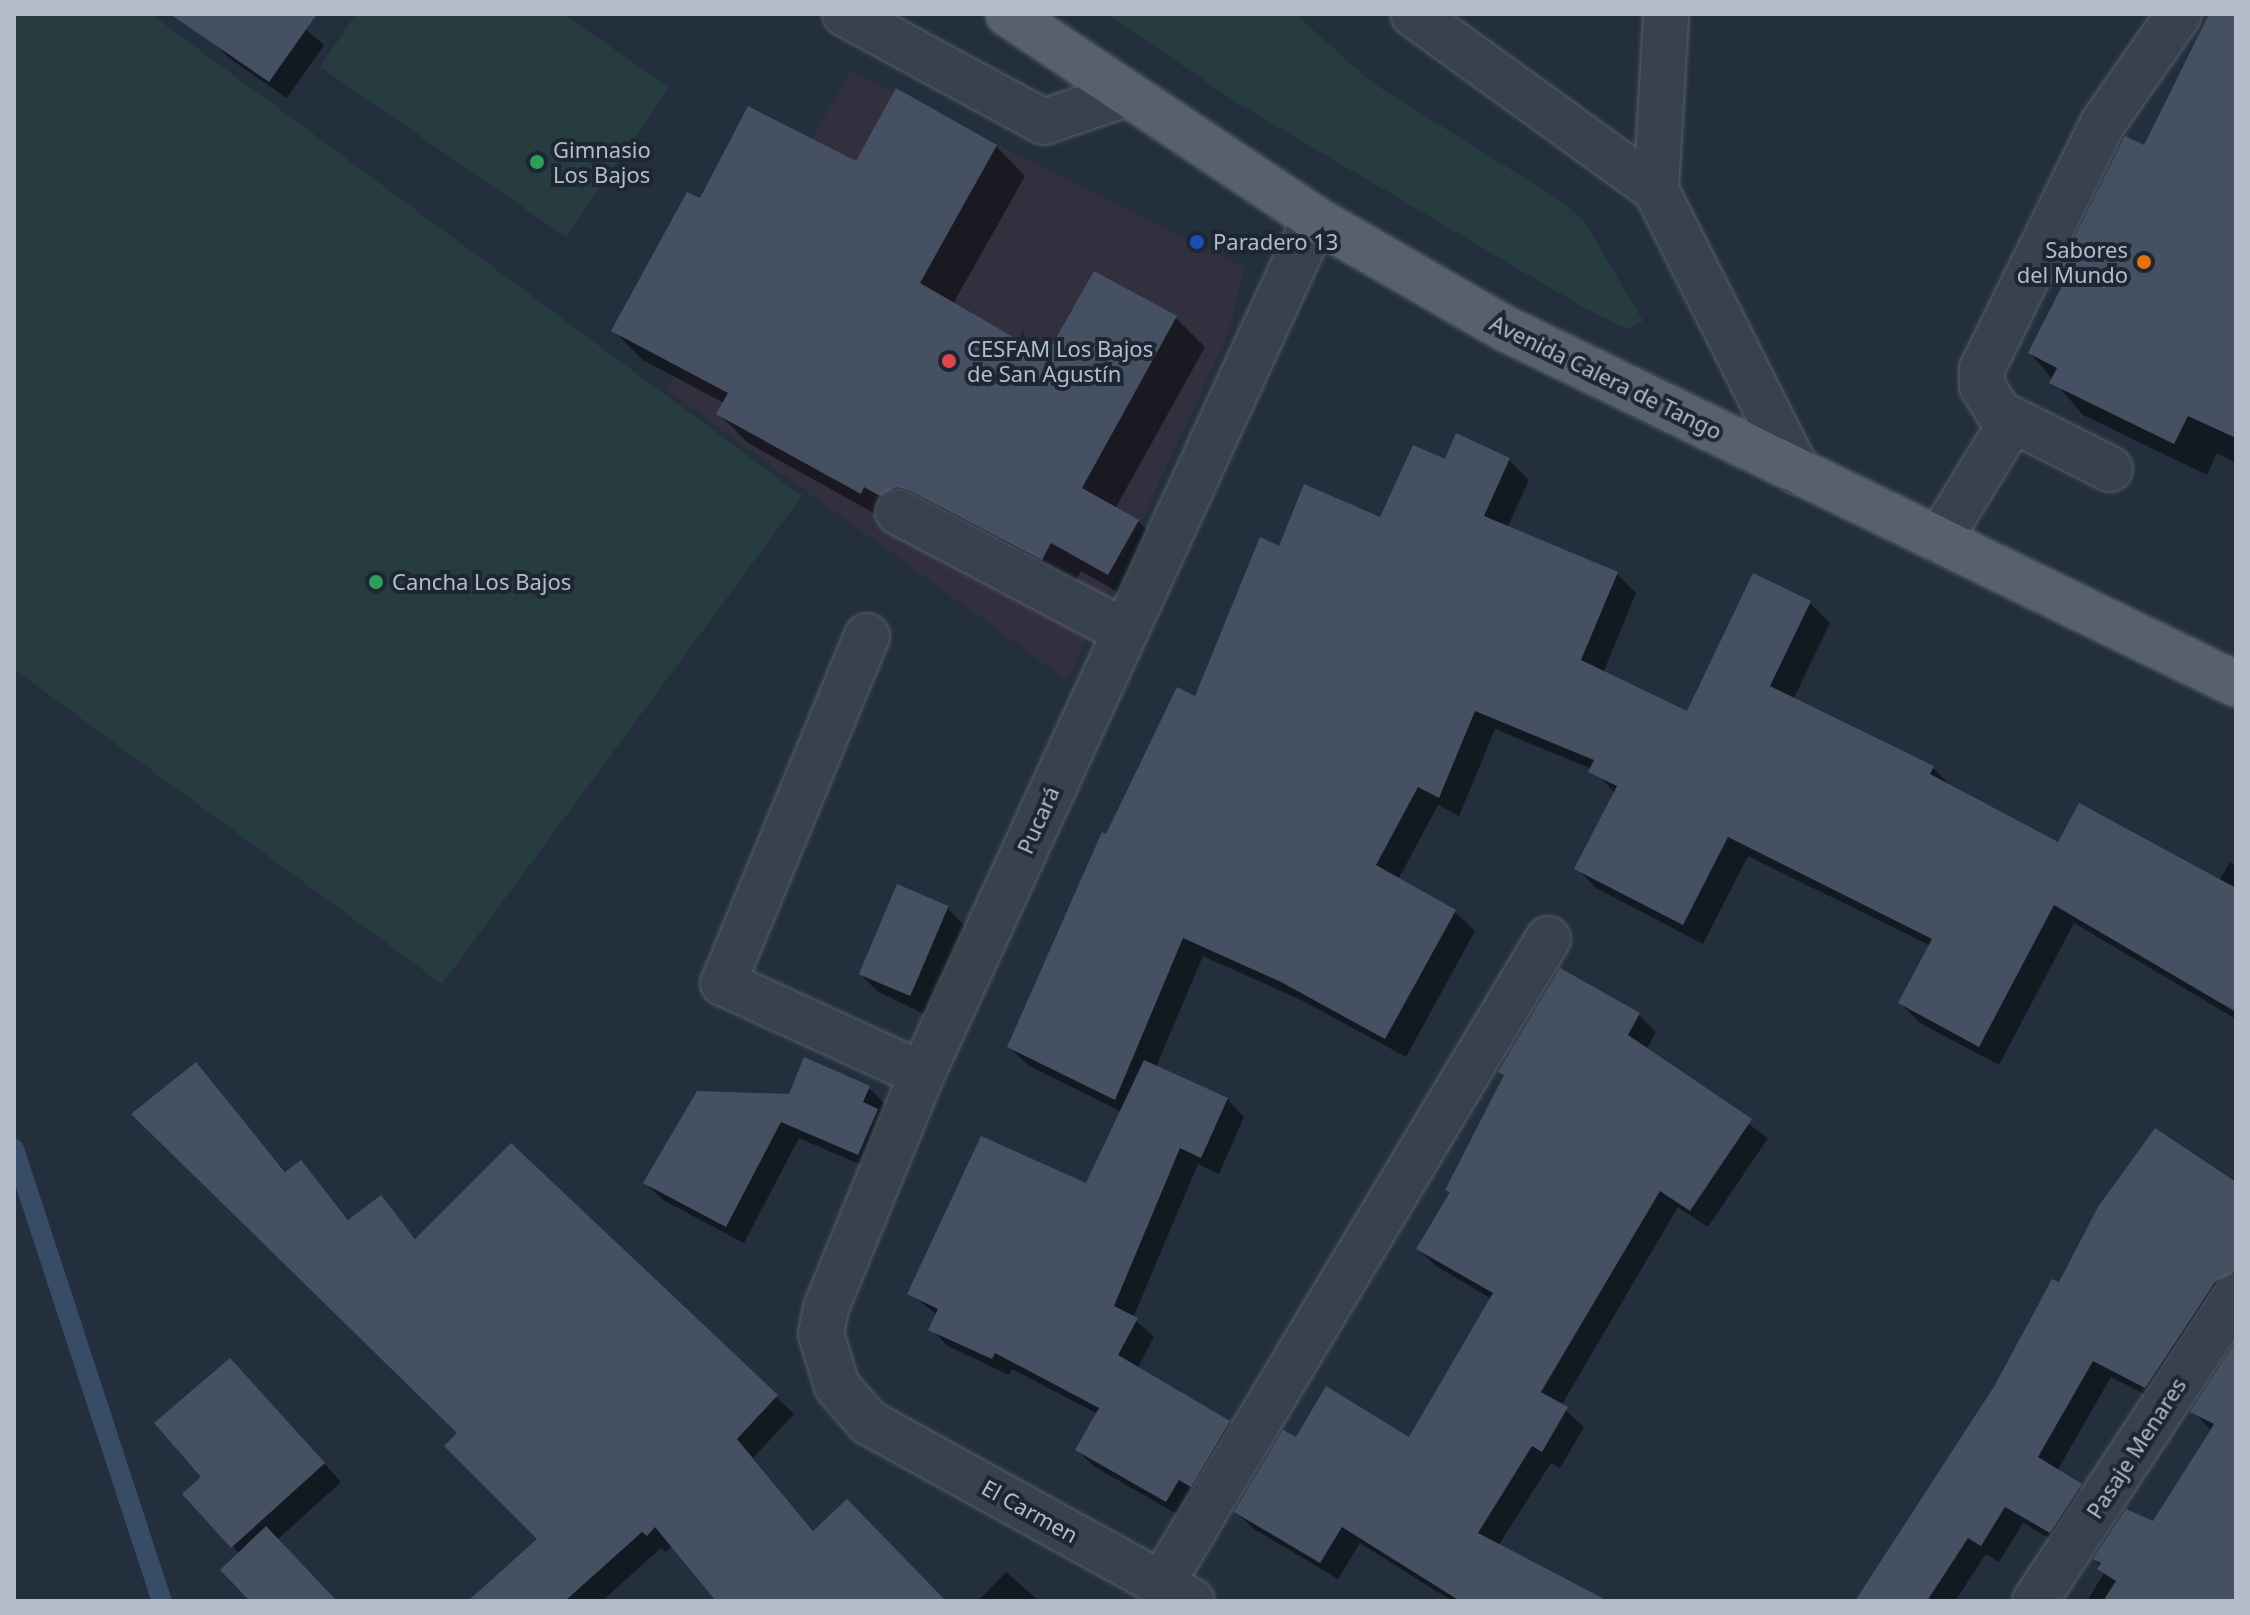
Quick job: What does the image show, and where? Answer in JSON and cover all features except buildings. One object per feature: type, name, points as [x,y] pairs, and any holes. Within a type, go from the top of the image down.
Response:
[{"type":"main road","name":"Avenida Calera de Tango","points":[[1008,14],[1315,219],[1504,328],[2236,684]]},
{"type":"street","points":[[845,14],[1044,122],[1126,94]]},
{"type":"street","points":[[1413,14],[1656,190],[1798,472]]},
{"type":"street","points":[[1656,190],[1666,14]]},
{"type":"street","points":[[2110,469],[1999,413],[1982,386],[1987,352],[2103,123],[2179,14]]},
{"type":"street","name":"Pucará","points":[[868,1422],[837,1386],[821,1334],[826,1308],[922,1074],[1315,219]]},
{"type":"street","points":[[1939,540],[2012,421]]},
{"type":"street","points":[[898,512],[1124,631]]},
{"type":"street","points":[[867,636],[723,983],[922,1074]]},
{"type":"street","points":[[1177,1592],[1548,939]]},
{"type":"street","name":"Pasaje Menares","points":[[2035,1601],[2236,1296]]},
{"type":"street","name":"El Carmen","points":[[868,1422],[1177,1592]]},
{"type":"shaded area","name":"CESFAM Los Bajos de San Agustín","points":[[851,71],[1244,268],[1229,333],[1067,680],[667,390]]},
{"type":"green space","name":"Cancha Los Bajos","points":[[14,14],[151,14],[802,496],[442,984],[14,669]]},
{"type":"green space","name":"Gimnasio Los Bajos","points":[[356,14],[563,14],[669,87],[566,237],[320,67]]},
{"type":"green space","points":[[1107,14],[1295,14],[1374,84],[1561,201],[1584,221],[1643,321],[1627,329],[1581,306],[1239,104]]},
{"type":"waterway","points":[[14,1149],[162,1601]]},
{"type":"place","name":"Gimnasio Los Bajos","points":[[537,162]]},
{"type":"place","name":"Paradero 13","points":[[1197,242]]},
{"type":"place","name":"Sabores del Mundo","points":[[2144,262]]},
{"type":"place","name":"CESFAM Los Bajos de San Agustín","points":[[949,361]]},
{"type":"place","name":"Cancha Los Bajos","points":[[376,582]]}]
